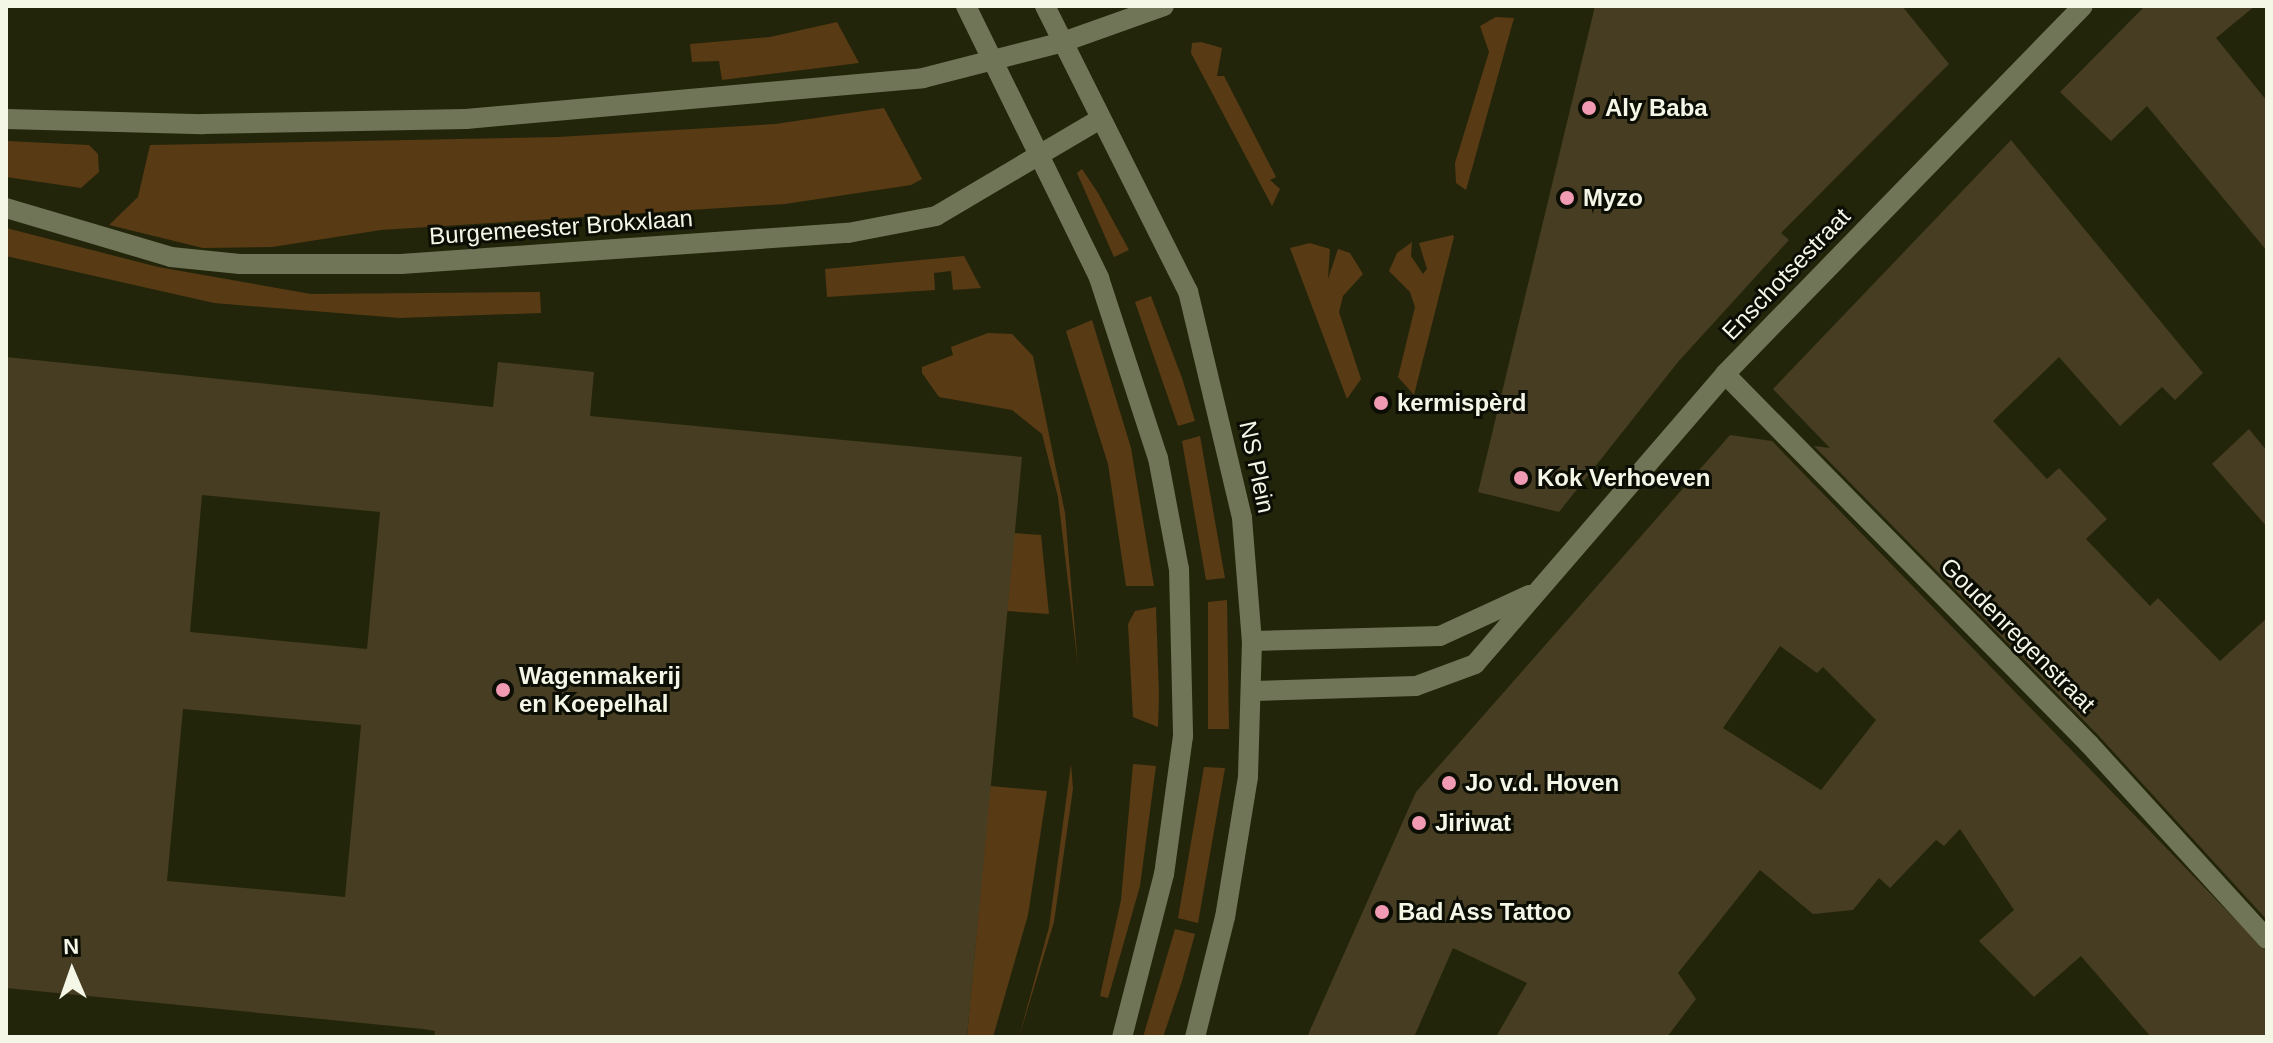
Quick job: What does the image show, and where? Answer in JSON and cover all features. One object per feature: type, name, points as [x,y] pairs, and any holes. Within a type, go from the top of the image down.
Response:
[{"type":"street","points":[[966,6],[1044,156],[1099,278],[1158,458],[1183,592],[1184,708],[1168,844],[1122,1037]]},
{"type":"street","name":"NS Plein","points":[[1045,6],[1188,291],[1242,518],[1253,691],[1246,793],[1195,1037]]},
{"type":"street","points":[[6,119],[203,124],[466,119],[923,78],[997,63],[1164,6]]},
{"type":"street","name":"Enschotsestraat","points":[[1253,691],[1384,690],[1434,683],[1475,664],[1725,374],[2083,6]]},
{"type":"street","name":"Burgemeester Brokxlaan","points":[[6,208],[171,257],[240,264],[401,264],[848,233],[936,216],[1044,156],[1100,119]]},
{"type":"street","name":"Goudenregenstraat","points":[[1725,374],[2089,744],[2267,939]]},
{"type":"street","name":"Enschotsestraat","points":[[1252,641],[1440,636],[1490,618],[1539,589]]},
{"type":"shaded area","points":[[1496,17],[1514,18],[1466,190],[1456,183],[1455,163],[1489,52],[1480,26]]},
{"type":"shaded area","points":[[837,22],[859,63],[722,80],[719,61],[692,62],[690,44],[770,37]]},
{"type":"shaded area","points":[[1201,42],[1222,48],[1217,76],[1224,76],[1276,177],[1270,180],[1280,189],[1272,206],[1191,53],[1192,43]]},
{"type":"shaded area","points":[[884,108],[922,179],[911,185],[785,204],[381,230],[272,247],[203,248],[109,225],[138,197],[150,145],[558,137],[775,124]]},
{"type":"shaded area","points":[[7,141],[89,145],[98,154],[99,172],[81,188],[6,177]]},
{"type":"shaded area","points":[[1082,169],[1129,250],[1114,257],[1077,173]]},
{"type":"shaded area","points":[[6,228],[158,267],[311,294],[540,292],[541,313],[400,318],[214,303],[6,256]]},
{"type":"shaded area","points":[[1453,235],[1414,395],[1398,377],[1415,307],[1410,292],[1389,271],[1397,253],[1412,242],[1411,256],[1423,274],[1427,269],[1419,243]]},
{"type":"shaded area","points":[[1310,243],[1330,249],[1328,279],[1338,249],[1350,253],[1363,274],[1343,296],[1339,312],[1361,379],[1347,399],[1290,248]]},
{"type":"shaded area","points":[[964,256],[981,288],[953,290],[951,271],[934,273],[935,290],[827,297],[825,269]]},
{"type":"shaded area","points":[[1151,296],[1195,421],[1178,426],[1135,302]]},
{"type":"shaded area","points":[[1092,320],[1131,448],[1154,586],[1126,586],[1108,464],[1066,331]]},
{"type":"shaded area","points":[[988,333],[1012,334],[1033,356],[1065,513],[1078,666],[1058,497],[1042,434],[1012,410],[939,397],[922,373],[922,367],[953,355],[951,347]]},
{"type":"shaded area","points":[[1200,436],[1225,578],[1206,580],[1182,441]]},
{"type":"shaded area","points":[[1014,533],[1041,535],[1049,614],[1007,611]]},
{"type":"shaded area","points":[[1227,600],[1229,729],[1208,729],[1208,602]]},
{"type":"shaded area","points":[[1156,607],[1158,727],[1133,717],[1128,624],[1135,611]]},
{"type":"shaded area","points":[[1071,764],[1073,789],[1054,922],[1019,1037],[1049,927]]},
{"type":"shaded area","points":[[1133,764],[1156,766],[1140,886],[1108,998],[1100,996],[1121,900]]},
{"type":"shaded area","points":[[1204,767],[1225,768],[1198,923],[1178,918]]},
{"type":"shaded area","points":[[990,786],[1047,791],[1028,915],[993,1037],[967,1037]]},
{"type":"shaded area","points":[[1175,929],[1195,934],[1182,981],[1163,1037],[1143,1037]]},
{"type":"building","points":[[1595,6],[1902,6],[1949,64],[1781,233],[1789,240],[1678,362],[1559,512],[1478,492]]},
{"type":"building","points":[[2145,6],[2255,6],[2216,38],[2267,101],[2267,251],[2147,106],[2111,141],[2060,92]]},
{"type":"building","points":[[2011,140],[2203,373],[2175,400],[2162,387],[2120,426],[2059,357],[1993,421],[2047,479],[2059,468],[2107,519],[2086,539],[2150,606],[2158,598],[2220,661],[2267,618],[2267,920],[2098,735],[1814,446],[1830,448],[1773,389]]},
{"type":"building","name":"Wagenmakerij en Koepelhal","points":[[6,357],[493,407],[498,362],[594,372],[590,416],[1022,457],[967,1037],[434,1037],[435,1031],[423,1029],[6,988]],"holes":[[[202,495],[380,512],[367,649],[190,632]],[[183,709],[361,725],[345,897],[167,881]]]},
{"type":"building","points":[[2249,429],[2267,451],[2267,527],[2212,464]]},
{"type":"building","points":[[1730,435],[1772,441],[2267,952],[2267,1037],[2151,1037],[2081,956],[2034,997],[1979,941],[2014,910],[1960,829],[1944,846],[1936,840],[1890,888],[1879,878],[1853,910],[1813,914],[1760,870],[1678,973],[1696,999],[1667,1037],[1496,1037],[1527,983],[1453,948],[1414,1037],[1307,1037],[1416,792]],"holes":[[[1780,646],[1817,673],[1823,667],[1876,720],[1821,790],[1723,728]]]},
{"type":"place","name":"Aly Baba","points":[[1589,108]]},
{"type":"place","name":"Myzo","points":[[1567,198]]},
{"type":"place","name":"kermispèrd","points":[[1381,403]]},
{"type":"place","name":"Kok Verhoeven","points":[[1521,478]]},
{"type":"place","name":"Wagenmakerij en Koepelhal","points":[[503,690]]},
{"type":"place","name":"Jo v.d. Hoven","points":[[1449,783]]},
{"type":"place","name":"Jiriwat","points":[[1419,823]]},
{"type":"place","name":"Bad Ass Tattoo","points":[[1382,912]]}]
